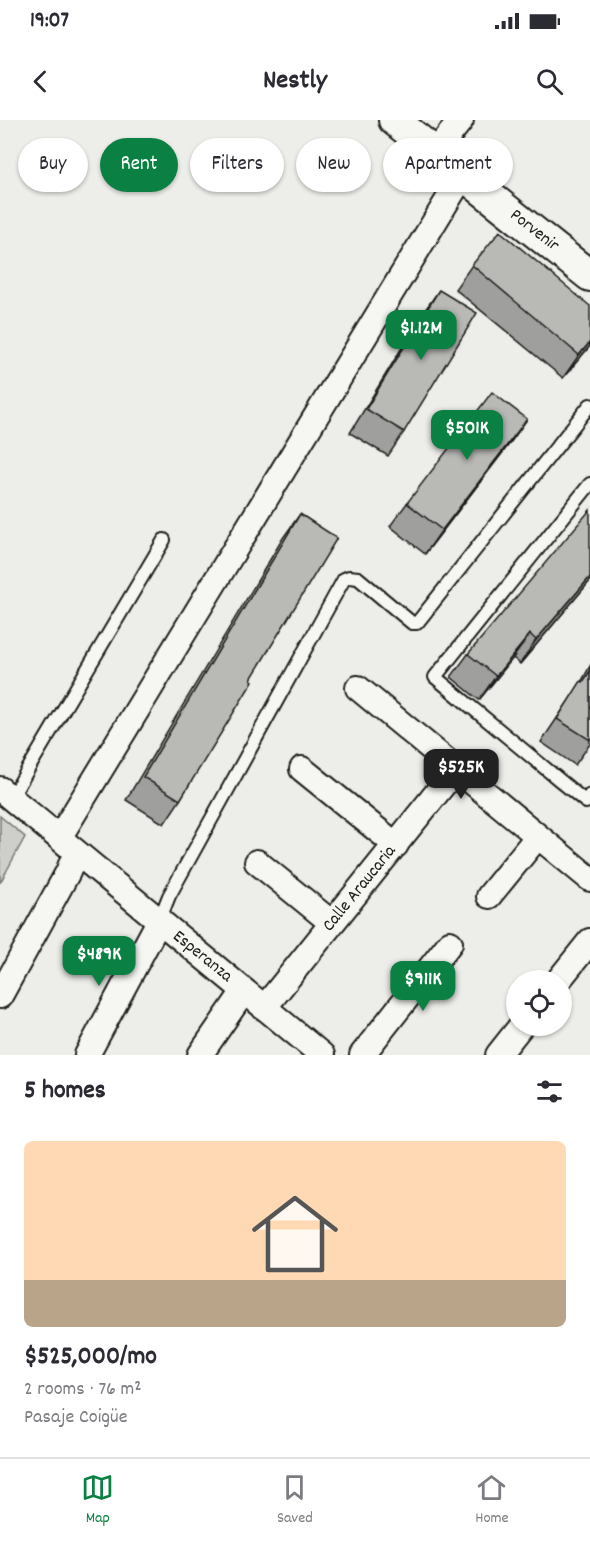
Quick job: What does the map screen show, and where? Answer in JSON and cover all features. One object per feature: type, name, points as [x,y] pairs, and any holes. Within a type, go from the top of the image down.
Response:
[{"type":"street","name":"Porvenir","points":[[394,120],[416,138]]},
{"type":"street","points":[[447,138],[461,120]]},
{"type":"street","points":[[0,996],[68,872],[67,845],[453,192]]},
{"type":"street","name":"Porvenir","points":[[484,192],[590,276]]},
{"type":"street","points":[[358,688],[590,879]]},
{"type":"street","name":"Calle Araucaria","points":[[264,1008],[456,769]]},
{"type":"street","points":[[302,770],[396,845]]},
{"type":"street","name":"Esperanza","points":[[5,794],[322,1055]]},
{"type":"street","points":[[489,896],[538,836]]},
{"type":"street","points":[[257,862],[332,923]]},
{"type":"street","points":[[87,1055],[159,921]]},
{"type":"street","points":[[567,970],[590,941]]},
{"type":"street","points":[[362,1055],[450,943]]},
{"type":"street","points":[[200,1055],[244,991]]},
{"type":"street","points":[[498,1055],[513,1036]]},
{"type":"lane","points":[[159,921],[170,896],[344,579],[358,578],[412,623],[417,623],[590,405]]},
{"type":"lane","points":[[588,801],[435,677],[590,484]]},
{"type":"lane","points":[[5,794],[164,540]]},
{"type":"shaded area","points":[[0,816],[25,837],[0,883]]},
{"type":"building","points":[[500,231],[590,306],[590,342],[579,355],[472,265]]},
{"type":"building","points":[[439,290],[477,313],[404,432],[366,409]]},
{"type":"building","points":[[492,392],[527,419],[442,530],[407,503]]},
{"type":"building","points":[[590,510],[590,577],[536,640],[530,634],[496,676],[468,654]]},
{"type":"building","points":[[300,514],[337,538],[180,800],[143,777]]},
{"type":"building","points":[[590,671],[590,740],[557,719]]}]
